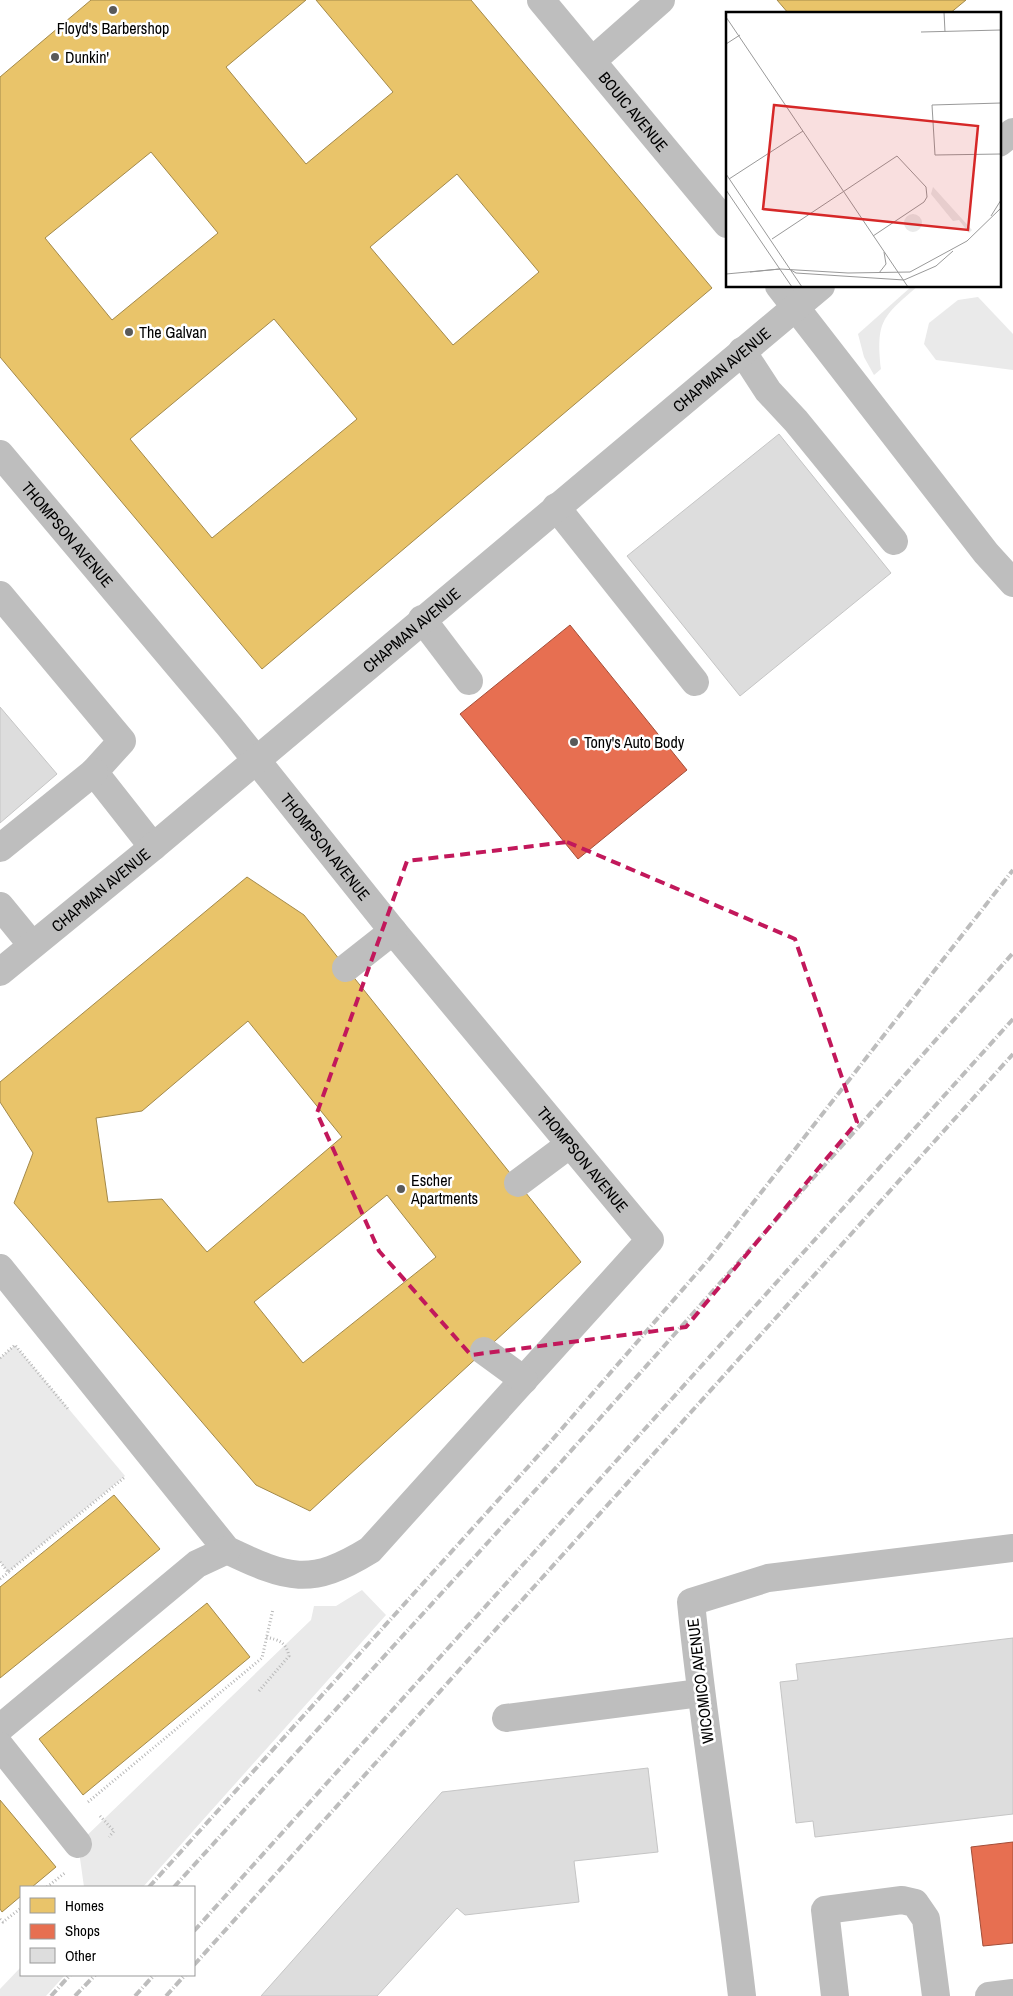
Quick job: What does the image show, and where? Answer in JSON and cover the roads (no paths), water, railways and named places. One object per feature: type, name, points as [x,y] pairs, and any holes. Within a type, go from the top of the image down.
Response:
[{"type":"street","name":"BOUIC AVENUE","points":[[541,0],[726,223]]},
{"type":"street","points":[[592,61],[661,0]]},
{"type":"street","points":[[1000,142],[1013,132]]},
{"type":"street","name":"CHAPMAN AVENUE","points":[[0,972],[153,847],[742,351],[787,296],[813,288]]},
{"type":"street","points":[[787,296],[986,553],[1013,583]]},
{"type":"street","points":[[742,351],[768,392],[796,421],[894,541]]},
{"type":"street","name":"THOMPSON AVENUE","points":[[0,454],[256,759],[393,931],[569,1145],[650,1240],[524,1380]]},
{"type":"street","points":[[556,507],[695,682]]},
{"type":"street","points":[[0,596],[122,741],[94,772],[0,848]]},
{"type":"street","points":[[422,620],[469,681]]},
{"type":"street","points":[[94,772],[153,847]]},
{"type":"street","points":[[0,906],[32,945]]},
{"type":"street","points":[[346,968],[393,931]]},
{"type":"street","points":[[518,1183],[569,1145]]},
{"type":"street","points":[[0,1268],[227,1550],[281,1573],[306,1576],[344,1566],[370,1550],[524,1380],[484,1351]]},
{"type":"street","name":"WICOMICO AVENUE","points":[[742,1996],[700,1693],[691,1602],[768,1578],[1013,1548]]},
{"type":"street","points":[[0,1728],[196,1564],[227,1550]]},
{"type":"street","points":[[506,1718],[700,1693]]},
{"type":"street","points":[[0,1746],[90,1844]]},
{"type":"street","points":[[835,1996],[824,1910],[902,1900],[914,1903],[926,1919],[936,1996]]},
{"type":"street","points":[[989,1996],[1013,1993]]},
{"type":"railway","points":[[150,1886],[546,1447],[710,1258],[1013,870]]},
{"type":"railway","points":[[175,1886],[562,1461],[1013,953]]},
{"type":"railway","points":[[195,1930],[1013,1019]]},
{"type":"railway","points":[[195,1964],[1013,1054]]},
{"type":"railway","points":[[51,1996],[69,1976]]},
{"type":"railway","points":[[75,1996],[94,1976]]},
{"type":"railway","points":[[135,1996],[153,1976]]},
{"type":"railway","points":[[166,1996],[184,1976]]},
{"type":"place","name":"Floyd's Barbershop","points":[[113,10]]},
{"type":"place","name":"Dunkin'","points":[[55,57]]},
{"type":"place","name":"The Galvan","points":[[129,332]]},
{"type":"place","name":"Tony's Auto Body","points":[[574,742]]},
{"type":"place","name":"Escher Apartments","points":[[401,1189]]}]
